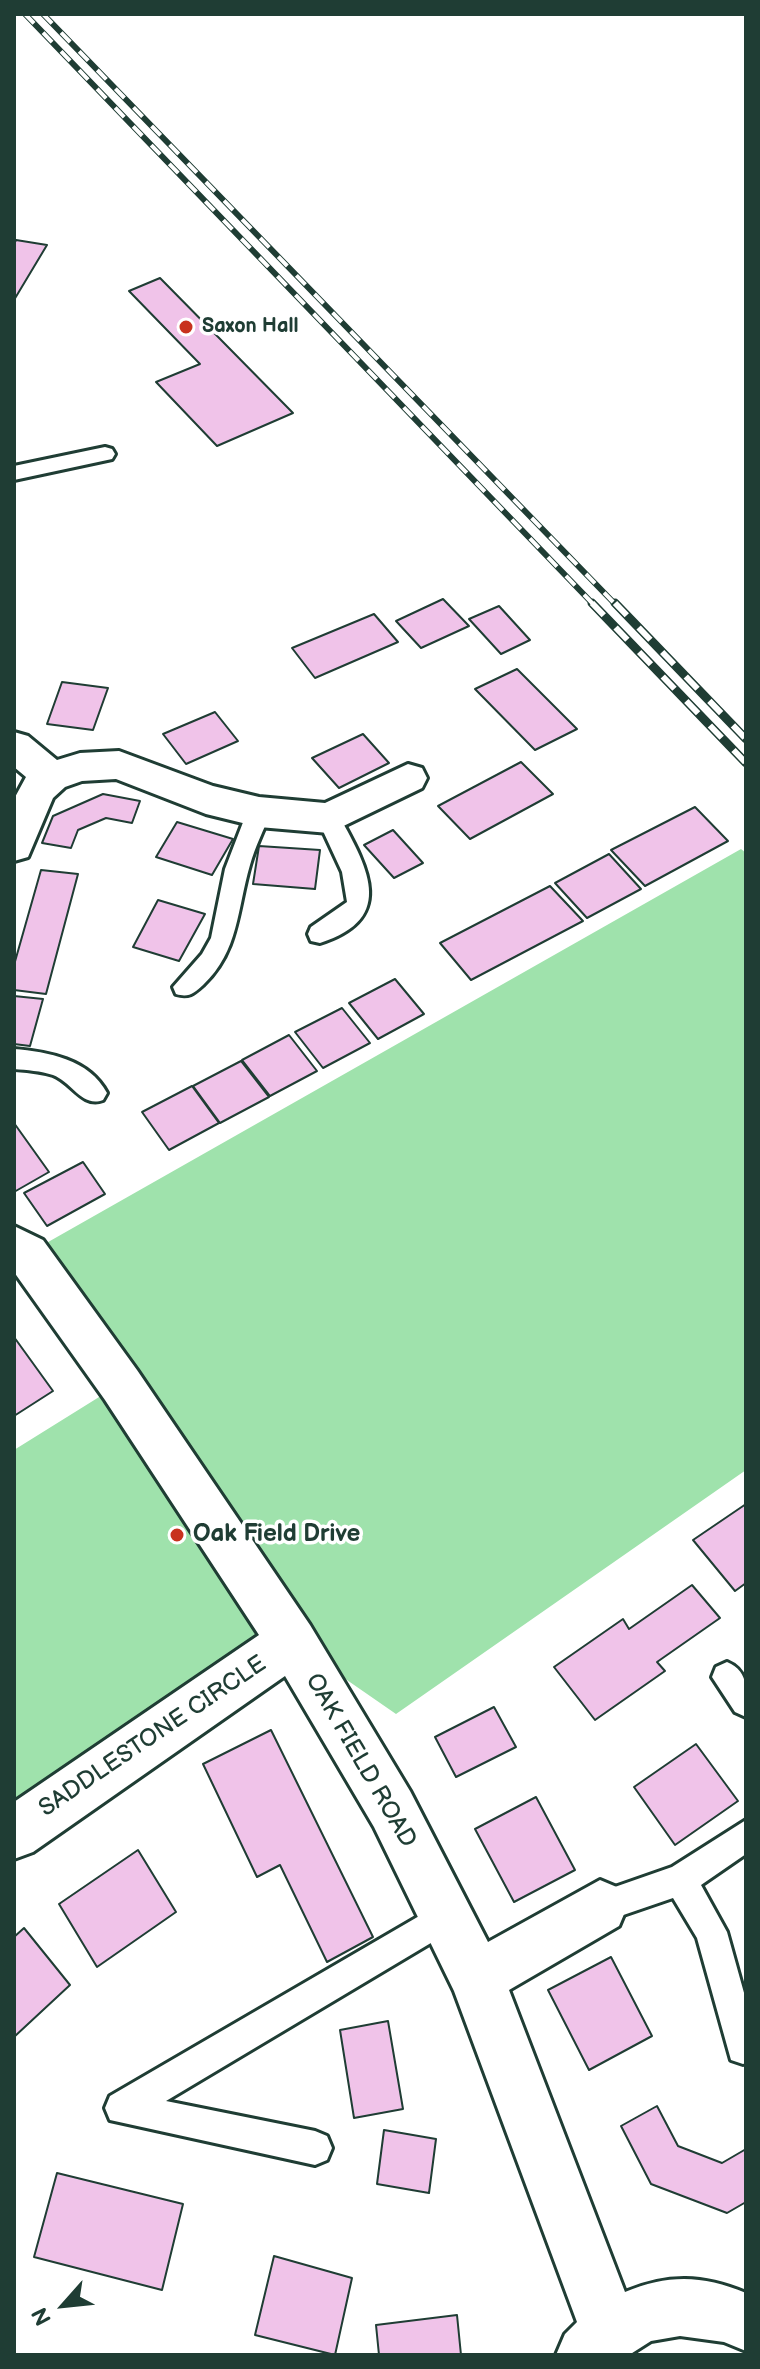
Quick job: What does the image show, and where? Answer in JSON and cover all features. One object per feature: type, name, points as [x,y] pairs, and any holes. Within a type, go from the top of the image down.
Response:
[{"type":"street","points":[[14,746],[51,777]]},
{"type":"street","points":[[14,846],[37,790],[51,777],[80,767],[119,765],[206,799],[259,812],[329,818],[408,778]]},
{"type":"street","name":"OAK FIELD ROAD","points":[[14,1245],[27,1254],[121,1385],[292,1642],[392,1809],[477,1978],[598,2342]]},
{"type":"street","name":"SADDLESTONE CIRCLE","points":[[14,1833],[292,1642]]},
{"type":"street","points":[[477,1978],[600,1907]]},
{"type":"street","points":[[598,2342],[654,2308],[720,2309],[746,2322]]},
{"type":"lane","points":[[14,473],[105,454]]},
{"type":"lane","points":[[185,987],[205,970],[221,947],[230,914],[235,874],[259,812]]},
{"type":"lane","points":[[320,934],[350,914],[359,902],[358,882],[329,818]]},
{"type":"lane","points":[[14,1059],[51,1062],[69,1069],[94,1093]]},
{"type":"lane","points":[[727,1677],[746,1702]]},
{"type":"lane","points":[[600,1907],[680,1880],[746,1836]]},
{"type":"lane","points":[[680,1880],[711,1932],[743,2048]]},
{"type":"lane","points":[[315,2148],[122,2108],[445,1917]]},
{"type":"green space","points":[[741,849],[746,853],[746,1470],[396,1714],[292,1642],[14,1810],[14,1450],[120,1384],[27,1254]]},
{"type":"building","points":[[16,240],[47,245],[14,300],[14,244]]},
{"type":"building","name":"Saxon Hall","points":[[160,278],[293,413],[217,446],[156,382],[200,364],[129,291]]},
{"type":"building","points":[[443,599],[469,626],[421,648],[396,621]]},
{"type":"building","points":[[499,606],[530,640],[501,654],[469,619]]},
{"type":"building","points":[[374,614],[398,642],[315,678],[292,648]]},
{"type":"building","points":[[517,669],[577,729],[535,750],[475,689]]},
{"type":"building","points":[[62,682],[108,688],[93,730],[47,724]]},
{"type":"building","points":[[215,712],[238,741],[186,764],[163,734]]},
{"type":"building","points":[[363,734],[389,763],[339,788],[312,758]]},
{"type":"building","points":[[521,762],[553,794],[470,839],[438,806]]},
{"type":"building","points":[[103,794],[140,801],[132,823],[106,818],[78,830],[71,848],[42,843],[53,816]]},
{"type":"building","points":[[695,807],[728,841],[645,886],[611,850]]},
{"type":"building","points":[[177,822],[233,839],[212,875],[156,857]]},
{"type":"building","points":[[393,830],[423,863],[394,878],[364,845]]},
{"type":"building","points":[[259,846],[320,850],[315,889],[253,884]]},
{"type":"building","points":[[609,854],[641,889],[587,918],[555,883]]},
{"type":"building","points":[[41,870],[78,874],[46,994],[14,990],[14,965]]},
{"type":"building","points":[[550,886],[583,921],[471,980],[440,943]]},
{"type":"building","points":[[158,900],[205,914],[179,961],[133,947]]},
{"type":"building","points":[[395,979],[424,1014],[378,1039],[349,1003]]},
{"type":"building","points":[[14,996],[43,999],[30,1046],[14,1044]]},
{"type":"building","points":[[342,1008],[370,1043],[323,1068],[295,1032]]},
{"type":"building","points":[[289,1035],[317,1071],[270,1096],[242,1060]]},
{"type":"building","points":[[241,1061],[269,1097],[220,1123],[193,1086]]},
{"type":"building","points":[[192,1086],[219,1123],[169,1150],[142,1112]]},
{"type":"building","points":[[14,1123],[49,1172],[14,1192]]},
{"type":"building","points":[[83,1162],[105,1194],[47,1226],[24,1193]]},
{"type":"building","points":[[14,1337],[53,1391],[14,1416]]},
{"type":"building","points":[[746,1504],[746,1583],[735,1591],[693,1540]]},
{"type":"building","points":[[692,1585],[720,1618],[657,1662],[665,1671],[595,1720],[554,1667],[623,1619],[629,1629]]},
{"type":"building","points":[[494,1707],[516,1747],[456,1777],[435,1737]]},
{"type":"building","points":[[271,1730],[373,1937],[327,1962],[280,1865],[257,1877],[203,1764]]},
{"type":"building","points":[[696,1744],[738,1801],[675,1845],[634,1787]]},
{"type":"building","points":[[536,1797],[575,1870],[514,1902],[475,1829]]},
{"type":"building","points":[[138,1850],[176,1912],[97,1967],[59,1904]]},
{"type":"building","points":[[24,1928],[70,1985],[14,2037],[14,1937]]},
{"type":"building","points":[[611,1957],[652,2036],[589,2070],[548,1990]]},
{"type":"building","points":[[388,2021],[403,2109],[354,2118],[340,2030]]},
{"type":"building","points":[[657,2106],[678,2146],[722,2163],[746,2149],[746,2202],[727,2213],[651,2184],[621,2126]]},
{"type":"building","points":[[384,2130],[436,2139],[429,2193],[377,2184]]},
{"type":"building","points":[[57,2173],[183,2204],[162,2290],[34,2257]]},
{"type":"building","points":[[274,2256],[352,2278],[335,2355],[255,2335]]},
{"type":"building","points":[[457,2315],[461,2355],[379,2355],[376,2325]]},
{"type":"railway","points":[[25,14],[594,605]]},
{"type":"railway","points":[[43,14],[616,605]]},
{"type":"railway","points":[[592,603],[746,763]]},
{"type":"railway","points":[[615,603],[746,739]]},
{"type":"place","name":"Saxon Hall","points":[[186,327]]},
{"type":"place","name":"Oak Field Drive","points":[[177,1535]]}]
